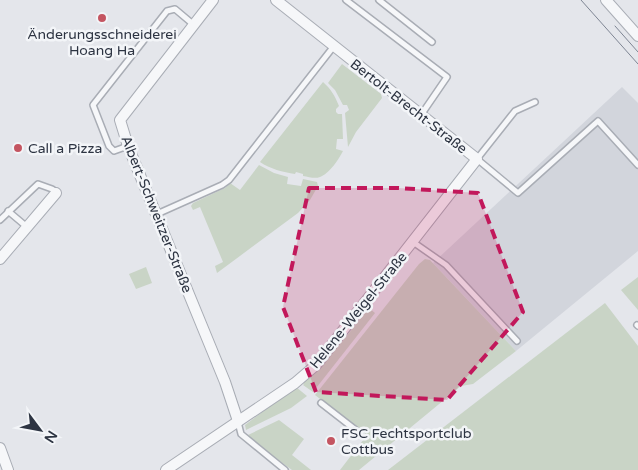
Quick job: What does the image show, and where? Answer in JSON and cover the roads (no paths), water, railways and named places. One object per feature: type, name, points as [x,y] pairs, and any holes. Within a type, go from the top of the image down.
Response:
[{"type":"street","name":"Albert-Schweitzer-Straße","points":[[214,0],[120,120],[128,146],[225,382],[238,421]]},
{"type":"street","name":"Bertolt-Brecht-Straße","points":[[276,0],[477,159]]},
{"type":"street","points":[[606,0],[638,36]]},
{"type":"street","name":"Helene-Weigel-Straße","points":[[166,470],[295,383],[316,365],[477,159]]},
{"type":"street","points":[[0,259],[56,193]]},
{"type":"street","points":[[0,448],[8,470]]},
{"type":"lane","points":[[346,0],[448,77],[421,115]]},
{"type":"lane","points":[[378,0],[432,42]]},
{"type":"lane","points":[[128,146],[114,151],[109,146],[93,105],[168,11],[175,9],[194,25]]},
{"type":"lane","points":[[157,214],[222,185],[229,180],[334,46]]},
{"type":"lane","name":"Bertolt-Brecht-Straße","points":[[477,159],[515,111],[535,102]]},
{"type":"lane","points":[[477,159],[518,192],[598,121],[638,164]]},
{"type":"lane","points":[[0,220],[38,184],[52,189],[56,193]]},
{"type":"lane","points":[[8,211],[27,227]]},
{"type":"lane","points":[[413,242],[446,265],[517,341]]},
{"type":"lane","points":[[321,403],[357,431]]},
{"type":"lane","points":[[238,421],[242,434],[285,470]]},
{"type":"tram line","points":[[581,0],[638,64]]},
{"type":"tram line","points":[[615,26],[638,52]]},
{"type":"place","name":"Änderungsschneiderei Hoang Ha","points":[[102,18]]},
{"type":"place","name":"Call a Pizza","points":[[18,148]]},
{"type":"place","name":"FSC Fechtsportclub Cottbus","points":[[331,441]]}]
